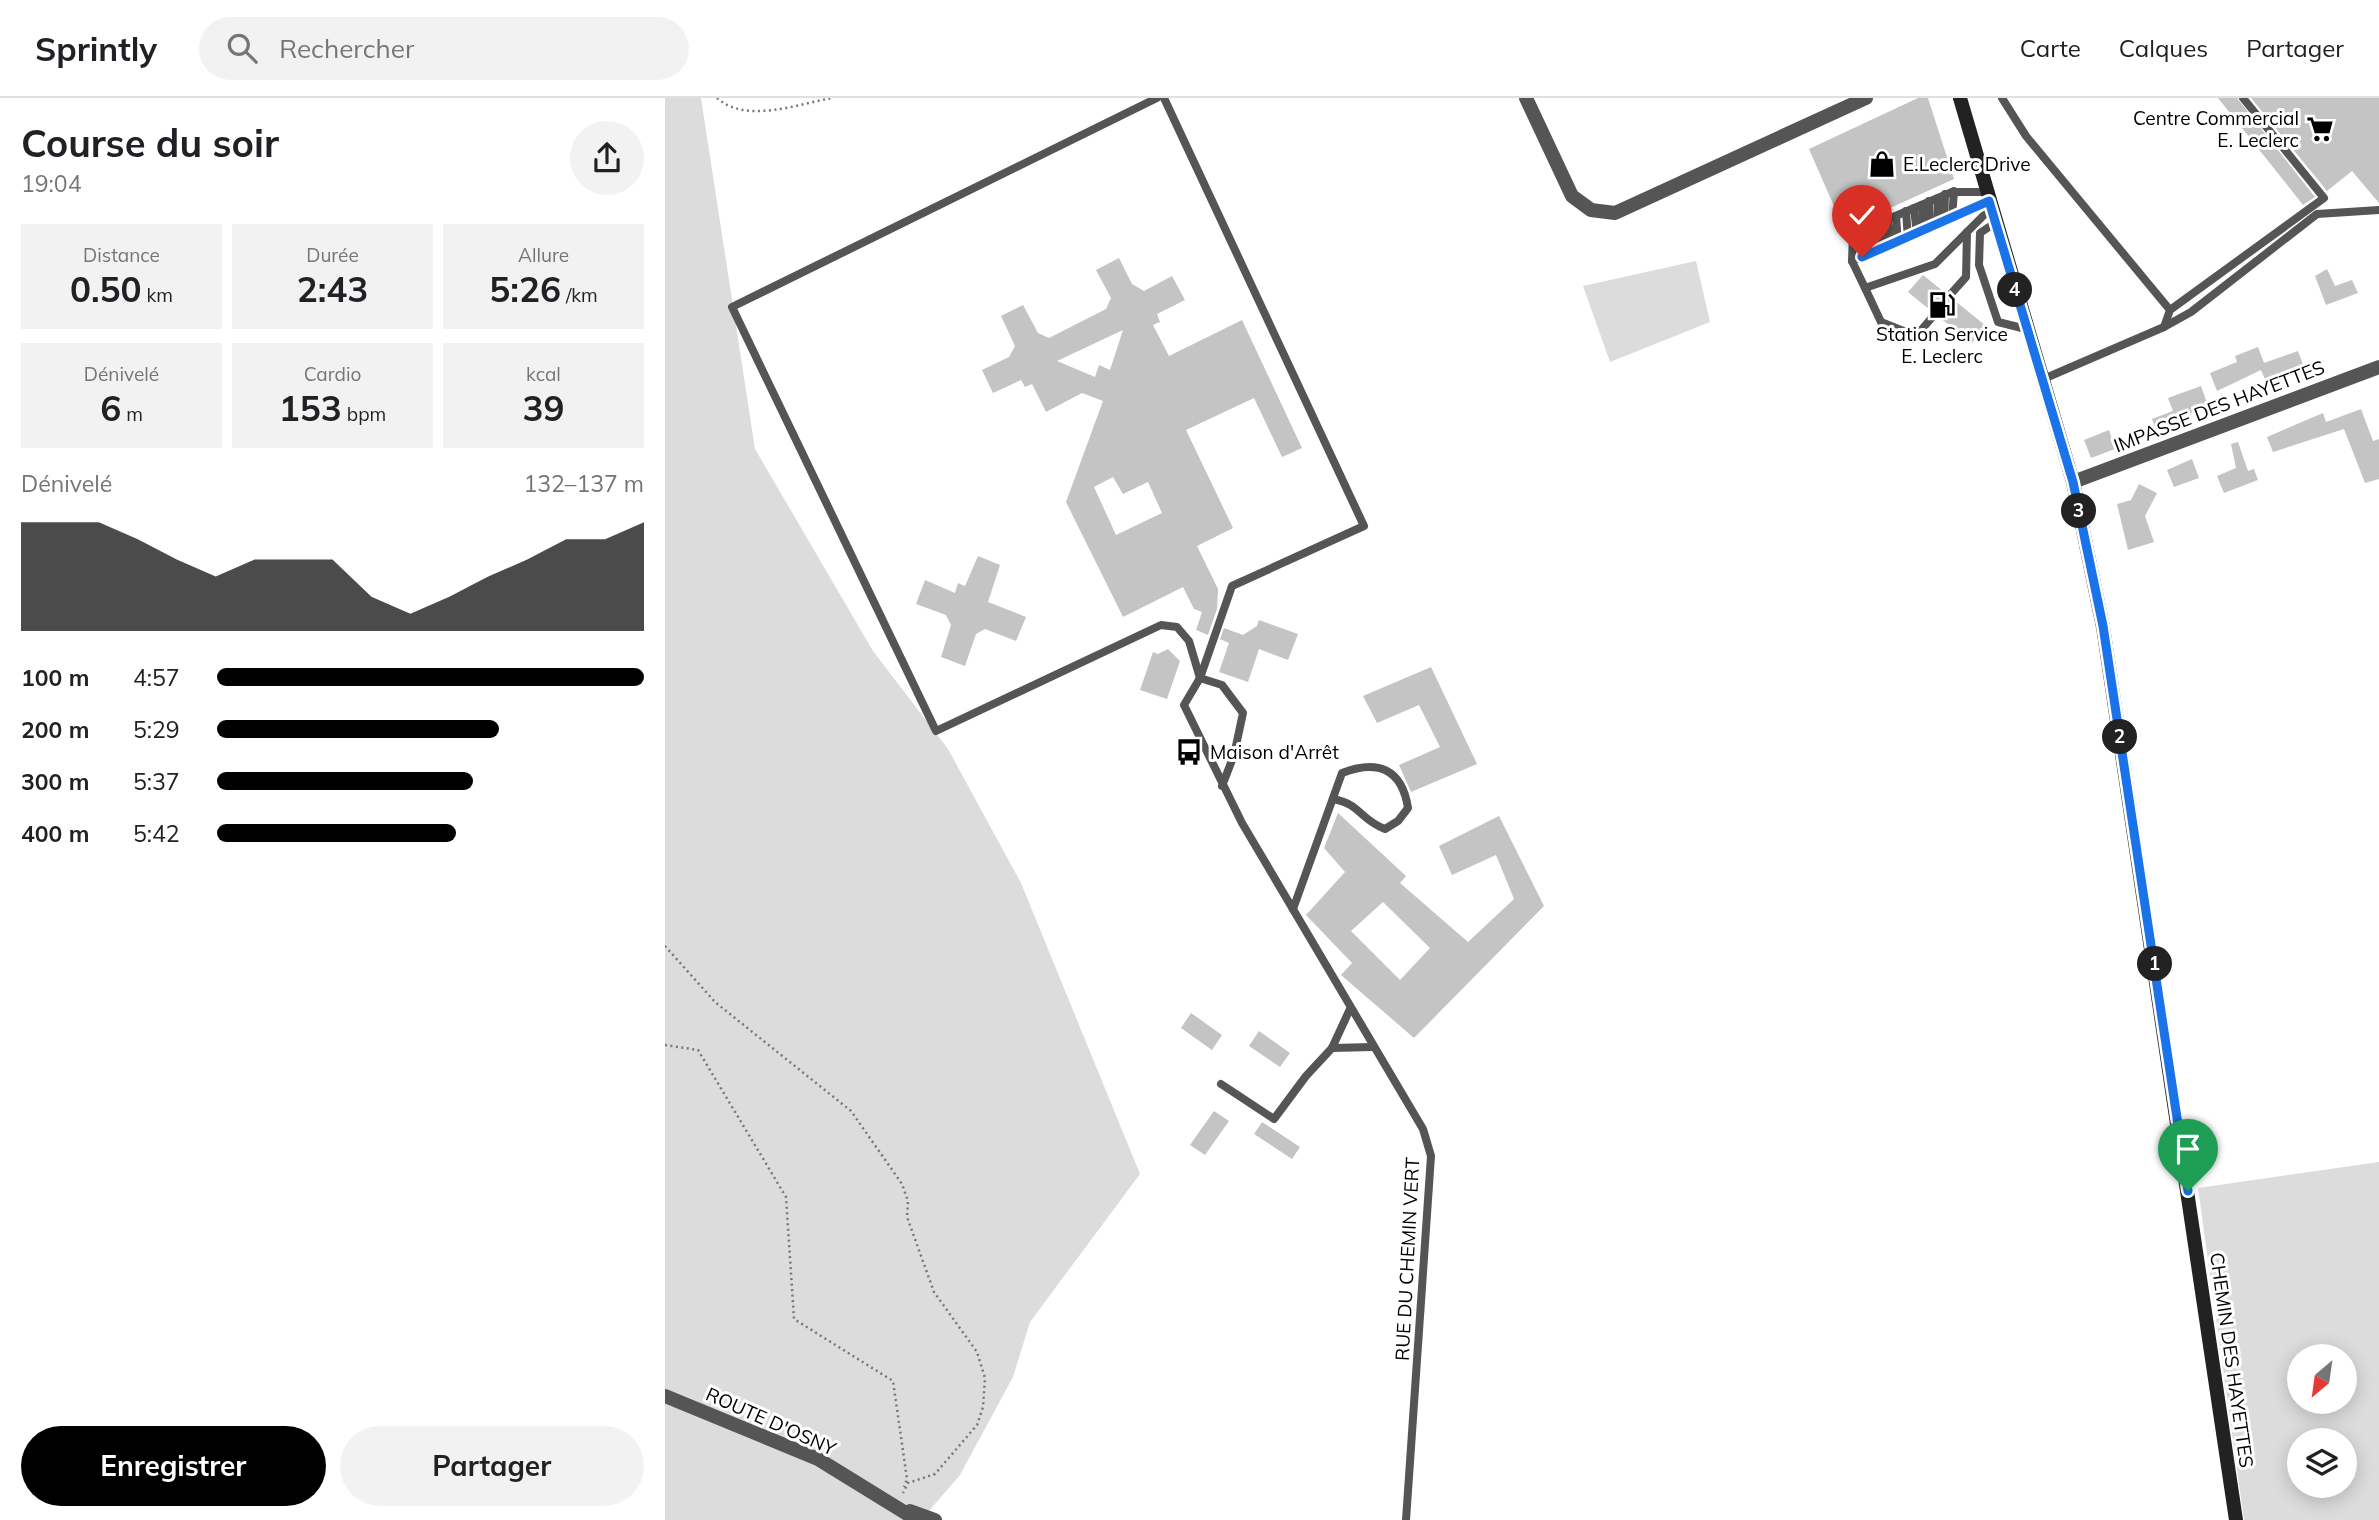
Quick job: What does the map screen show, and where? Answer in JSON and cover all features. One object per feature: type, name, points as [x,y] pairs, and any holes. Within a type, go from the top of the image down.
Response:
[{"type":"street","points":[[1525,98],[1572,196],[1591,209],[1615,213],[1866,98]]},
{"type":"street","name":"CHEMIN DES HAYETTES","points":[[1960,98],[2026,330],[2073,482],[2103,626],[2236,1520]]},
{"type":"street","name":"IMPASSE DES HAYETTES","points":[[2073,482],[2379,367]]},
{"type":"street","name":"ROUTE D'OSNY","points":[[665,1396],[818,1459],[917,1520]]},
{"type":"street","name":"ROUTE D'OSNY","points":[[896,1507],[935,1520]]},
{"type":"lane","points":[[1157,98],[732,307],[936,731],[1161,625],[1177,627],[1189,641],[1200,678]]},
{"type":"lane","points":[[1164,98],[1364,526],[1232,586],[1200,678]]},
{"type":"lane","points":[[2003,98],[2025,136],[2170,310]]},
{"type":"lane","points":[[2164,327],[2170,310],[2324,198],[2243,98]]},
{"type":"lane","points":[[1935,314],[1916,336],[1881,322],[1852,261],[1853,234],[1930,201],[1989,200]]},
{"type":"lane","points":[[1852,261],[1989,200]]},
{"type":"lane","points":[[1865,288],[1935,264],[1967,232],[1989,200]]},
{"type":"lane","points":[[1930,201],[1930,228]]},
{"type":"lane","points":[[1930,201],[1930,228]]},
{"type":"lane","points":[[1930,201],[1930,228]]},
{"type":"lane","points":[[1930,201],[1930,228]]},
{"type":"lane","points":[[2041,380],[2164,327],[2191,312],[2317,214],[2379,210]]},
{"type":"lane","points":[[1996,223],[1980,233],[1979,265],[1998,322],[2026,330]]},
{"type":"lane","points":[[1878,224],[1881,250]]},
{"type":"lane","points":[[1878,224],[1881,250]]},
{"type":"lane","points":[[1878,224],[1881,250]]},
{"type":"lane","points":[[1949,296],[1966,277],[1967,232]]},
{"type":"lane","points":[[1200,678],[1221,685],[1243,713],[1234,755],[1221,786]]},
{"type":"lane","name":"RUE DU CHEMIN VERT","points":[[1200,678],[1184,705],[1221,786],[1423,1129],[1431,1156],[1406,1520]]},
{"type":"lane","points":[[1293,909],[1342,773],[1372,766],[1392,772],[1405,790],[1408,808],[1398,821],[1384,829],[1369,823],[1351,802],[1333,799]]},
{"type":"lane","points":[[1221,1084],[1274,1119],[1306,1076],[1332,1048],[1350,1009]]},
{"type":"lane","points":[[1332,1048],[1373,1047]]},
{"type":"path","points":[[717,98],[725,106],[765,111],[832,98]]},
{"type":"path","points":[[665,946],[715,1002],[851,1111],[902,1184],[908,1201],[907,1217],[934,1292],[977,1352],[985,1378],[983,1408],[977,1425],[935,1474],[908,1483],[896,1507]]},
{"type":"path","points":[[665,1045],[698,1050],[786,1197],[795,1319],[893,1381],[907,1479],[896,1507]]},
{"type":"shaded area","points":[[665,98],[701,98],[755,449],[873,651],[948,749],[1021,883],[1140,1174],[1030,1322],[1013,1377],[960,1475],[921,1520],[665,1520]]},
{"type":"shaded area","points":[[1696,261],[1710,322],[1610,362],[1583,286]]},
{"type":"shaded area","points":[[2379,1162],[2379,1520],[2244,1520],[2198,1188]]},
{"type":"building","name":"E.Leclerc Drive","points":[[1918,98],[1928,98],[1954,179],[1844,229],[1809,149]]},
{"type":"building","points":[[2218,98],[2237,98],[2315,197],[2303,205]]},
{"type":"building","name":"Centre Commercial E. Leclerc","points":[[2251,98],[2379,98],[2379,203],[2352,171],[2327,191]]},
{"type":"building","points":[[1119,258],[1132,284],[1144,291],[1172,276],[1185,300],[1157,314],[1160,322],[1153,325],[1169,356],[1242,320],[1302,448],[1282,457],[1254,398],[1186,430],[1233,528],[1197,546],[1218,589],[1217,609],[1208,635],[1196,630],[1202,612],[1194,609],[1183,587],[1123,617],[1066,502],[1103,401],[1082,393],[1046,412],[1032,384],[1025,387],[1021,380],[993,393],[982,370],[1009,357],[1015,346],[1001,316],[1023,305],[1038,333],[1049,338],[1106,309],[1111,298],[1096,270]],"holes":[[[1123,330],[1110,370],[1099,365],[1095,377],[1057,361]],[[1113,477],[1123,494],[1148,482],[1162,513],[1116,535],[1094,487]]]},
{"type":"building","points":[[2327,269],[2335,286],[2352,280],[2358,293],[2326,305],[2315,276]]},
{"type":"building","name":"Station Service E. Leclerc","points":[[1923,275],[1944,292],[1945,301],[1954,300],[1986,326],[1972,343],[1940,318],[1939,309],[1930,310],[1908,292]]},
{"type":"building","points":[[2258,347],[2264,363],[2298,351],[2304,367],[2266,382],[2261,370],[2217,391],[2210,373],[2237,362],[2235,356]]},
{"type":"building","points":[[2201,386],[2208,406],[2191,413],[2191,417],[2179,425],[2157,433],[2152,419],[2173,411],[2168,398]]},
{"type":"building","points":[[2361,409],[2373,441],[2379,439],[2379,479],[2365,483],[2344,429],[2273,452],[2267,437],[2323,413],[2326,422]]},
{"type":"building","points":[[2109,430],[2115,449],[2091,458],[2084,440]]},
{"type":"building","points":[[2238,442],[2248,471],[2254,469],[2258,480],[2224,493],[2217,476],[2236,468],[2231,444]]},
{"type":"building","points":[[2192,459],[2199,478],[2174,487],[2167,470]]},
{"type":"building","points":[[2139,484],[2157,493],[2145,516],[2154,542],[2128,550],[2117,504],[2131,500]]},
{"type":"building","points":[[978,556],[1000,565],[988,602],[1026,617],[1016,641],[985,629],[976,634],[965,666],[941,657],[951,625],[946,615],[916,604],[925,580],[955,593],[958,583],[965,586]]},
{"type":"building","points":[[1259,620],[1298,634],[1288,660],[1259,649],[1248,682],[1219,672],[1229,643],[1220,639],[1224,628],[1243,635],[1257,626]]},
{"type":"building","points":[[1168,649],[1180,661],[1167,699],[1140,690],[1153,652],[1158,654]]},
{"type":"building","points":[[1431,667],[1477,764],[1411,792],[1399,765],[1440,747],[1419,705],[1377,723],[1363,696]]},
{"type":"building","points":[[1338,813],[1406,876],[1400,883],[1468,942],[1514,899],[1496,855],[1452,875],[1439,846],[1499,816],[1544,906],[1414,1038],[1341,975],[1352,963],[1306,915],[1345,872],[1324,848]],"holes":[[[1383,902],[1430,948],[1400,980],[1351,931]]]},
{"type":"building","points":[[1191,1013],[1222,1035],[1212,1050],[1181,1028]]},
{"type":"building","points":[[1259,1031],[1290,1053],[1280,1067],[1249,1046]]},
{"type":"building","points":[[1214,1111],[1229,1121],[1205,1155],[1190,1145]]},
{"type":"building","points":[[1262,1122],[1300,1147],[1292,1159],[1254,1134]]},
{"type":"place","name":"Centre Commercial E. Leclerc","points":[[2320,129]]},
{"type":"place","name":"E.Leclerc Drive","points":[[1882,164]]},
{"type":"place","name":"Station Service E. Leclerc","points":[[1942,305]]},
{"type":"place","name":"Maison d'Arrêt","points":[[1189,752]]},
{"type":"route","points":[[1862,257],[1989,201],[2073,482],[2103,626],[2188,1191]]}]
